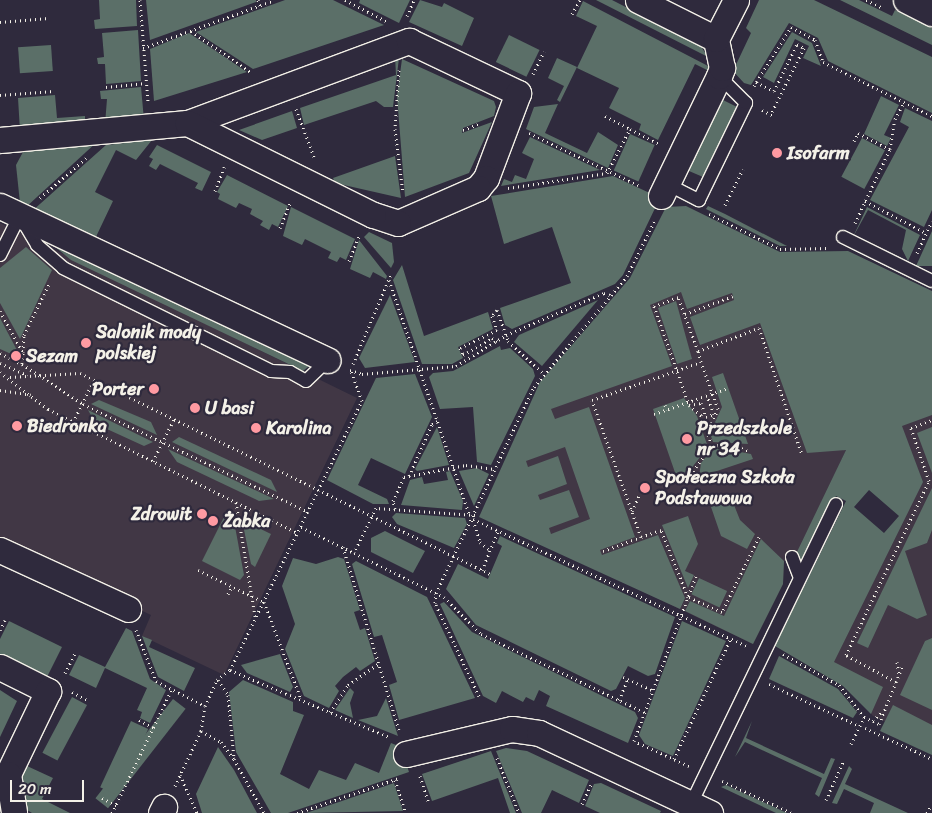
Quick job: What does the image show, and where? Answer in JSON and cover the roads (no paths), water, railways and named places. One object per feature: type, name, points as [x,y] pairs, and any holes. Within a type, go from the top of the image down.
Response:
[{"type":"street","points":[[638,0],[716,39]]},
{"type":"street","points":[[664,190],[719,76],[722,68],[716,39],[736,0]]},
{"type":"street","points":[[898,6],[932,13]]},
{"type":"street","points":[[0,140],[116,132],[188,123],[410,41],[513,88],[518,93],[518,102],[510,124],[486,178],[478,188],[410,220],[385,220],[188,123]]},
{"type":"street","points":[[10,210],[328,360]]},
{"type":"street","points":[[0,550],[128,609]]},
{"type":"street","points":[[0,667],[48,691],[8,774],[14,813]]},
{"type":"street","points":[[409,756],[512,728],[540,733],[700,809]]},
{"type":"lane","points":[[664,190],[699,200],[746,102],[719,76]]},
{"type":"lane","points":[[0,255],[10,210]]},
{"type":"lane","points":[[10,210],[37,245],[58,264],[271,371],[290,372],[306,381],[328,360]]},
{"type":"lane","points":[[845,238],[932,281]]},
{"type":"lane","points":[[700,809],[800,578],[836,504]]},
{"type":"lane","points":[[792,557],[800,578]]},
{"type":"place","name":"Isofarm","points":[[777,153]]},
{"type":"place","name":"Salonik mody polskiej","points":[[86,343]]},
{"type":"place","name":"Sezam","points":[[16,356]]},
{"type":"place","name":"Porter","points":[[154,389]]},
{"type":"place","name":"U basi","points":[[195,408]]},
{"type":"place","name":"Biedronka","points":[[17,426]]},
{"type":"place","name":"Karolina","points":[[256,428]]},
{"type":"place","name":"Przedszkole nr 34","points":[[687,439]]},
{"type":"place","name":"Społeczna Szkoła Podstawowa","points":[[645,488]]},
{"type":"place","name":"Zdrowit","points":[[202,514]]},
{"type":"place","name":"Żabka","points":[[213,521]]}]
